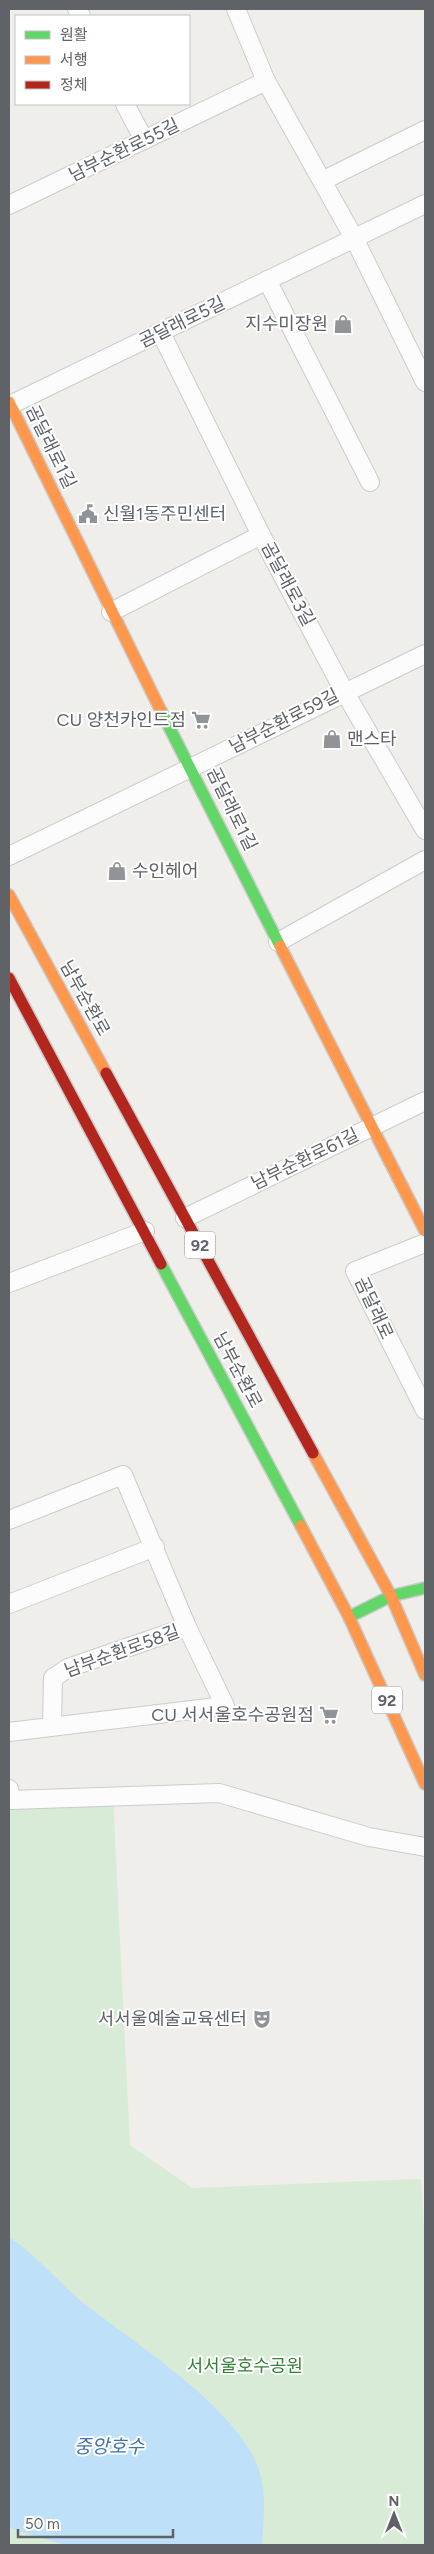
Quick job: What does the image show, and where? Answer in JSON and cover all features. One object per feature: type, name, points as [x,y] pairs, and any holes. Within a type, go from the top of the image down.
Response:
[{"type":"main road","name":"곰달래로1길","points":[[10,403],[111,612],[192,768],[425,1231]]},
{"type":"main road","name":"남부순환로","points":[[9,895],[391,1596],[425,1675]]},
{"type":"main road","name":"남부순환로","points":[[9,978],[349,1617],[425,1784]]},
{"type":"main road","points":[[349,1617],[391,1596],[425,1588]]},
{"type":"main road","points":[[411,1753],[414,1735]]},
{"type":"street","points":[[236,9],[266,81],[354,238],[425,382]]},
{"type":"street","name":"남부순환로55길","points":[[9,205],[266,81]]},
{"type":"street","points":[[126,105],[144,140]]},
{"type":"street","points":[[322,181],[425,130]]},
{"type":"street","name":"곰달래로5길","points":[[10,403],[161,333],[425,204]]},
{"type":"street","points":[[267,280],[370,482]]},
{"type":"street","name":"곰달래로3길","points":[[161,333],[261,535],[344,692],[425,830]]},
{"type":"street","points":[[111,612],[261,535]]},
{"type":"street","name":"남부순환로59길","points":[[9,856],[425,654]]},
{"type":"street","points":[[278,942],[425,860]]},
{"type":"street","name":"남부순환로61길","points":[[185,1218],[425,1101]]},
{"type":"street","points":[[9,1283],[145,1231]]},
{"type":"street","name":"곰달래로","points":[[425,1242],[355,1272],[425,1410]]},
{"type":"street","points":[[9,1520],[122,1475],[187,1627]]},
{"type":"street","points":[[9,1604],[154,1547]]},
{"type":"street","name":"남부순환로58길","points":[[9,1732],[52,1725],[225,1706],[187,1627],[68,1668],[53,1678],[52,1725]]},
{"type":"street","points":[[9,1789],[11,1800],[219,1793],[369,1837],[425,1847]]},
{"type":"green space","name":"서서울호수공원","points":[[113,1798],[130,2145],[192,2188],[421,2179],[425,2244],[425,2545],[9,2545],[9,1799]]},
{"type":"water","name":"중앙호수","points":[[9,2238],[35,2257],[81,2301],[182,2378],[231,2425],[249,2449],[260,2473],[264,2500],[262,2545],[65,2545],[9,2528]]},
{"type":"traffic: fast","points":[[161,711],[280,946]]},
{"type":"traffic: fast","points":[[161,1264],[301,1526]]},
{"type":"traffic: fast","points":[[349,1617],[391,1596],[425,1588]]},
{"type":"traffic: slow","points":[[9,402],[161,711]]},
{"type":"traffic: slow","points":[[9,895],[106,1073]]},
{"type":"traffic: slow","points":[[280,946],[425,1231]]},
{"type":"traffic: slow","points":[[313,1453],[391,1596],[425,1675]]},
{"type":"traffic: slow","points":[[301,1526],[349,1617],[425,1784]]},
{"type":"traffic: jam","points":[[9,978],[161,1264]]},
{"type":"traffic: jam","points":[[106,1073],[313,1453]]},
{"type":"place","name":"지수미장원","points":[[343,324]]},
{"type":"place","name":"신월1동주민센터","points":[[88,514]]},
{"type":"place","name":"CU 양천카인드점","points":[[201,720]]},
{"type":"place","name":"맨스타","points":[[332,739]]},
{"type":"place","name":"수인헤어","points":[[117,871]]},
{"type":"place","name":"CU 서서울호수공원점","points":[[329,1715]]},
{"type":"place","name":"서서울예술교육센터","points":[[262,2019]]}]
